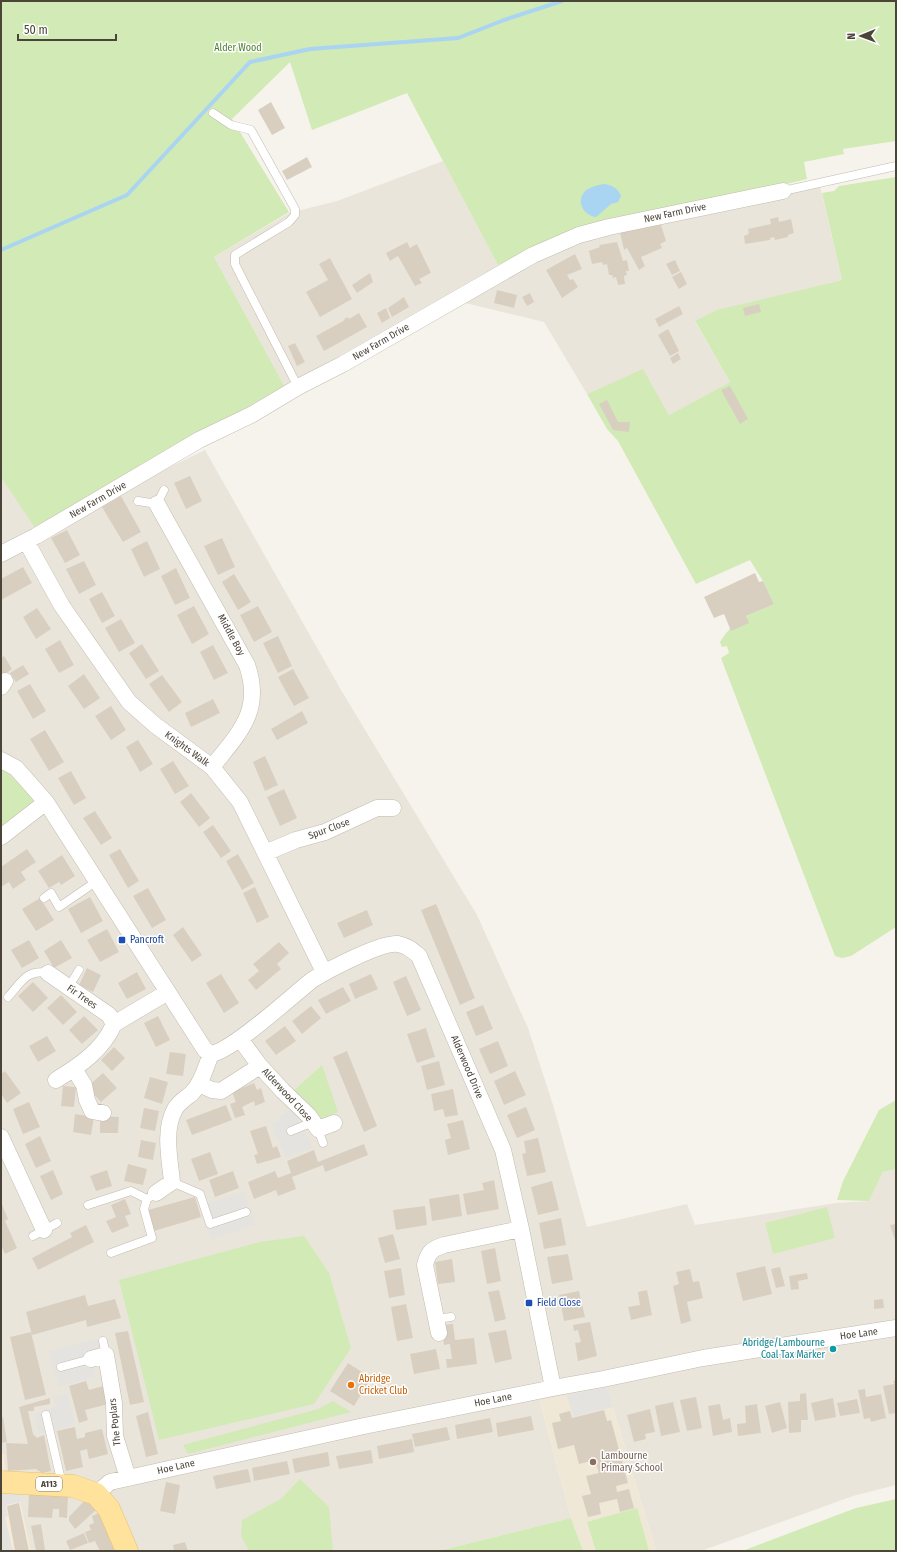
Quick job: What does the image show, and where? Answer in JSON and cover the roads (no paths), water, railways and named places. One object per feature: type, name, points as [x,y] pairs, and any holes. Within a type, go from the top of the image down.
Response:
[{"type":"main road","name":"A113","points":[[1,1482],[62,1484],[83,1488],[96,1494],[109,1509],[127,1551]]},
{"type":"street","name":"New Farm Drive","points":[[1,554],[26,541],[199,440],[253,414],[298,387],[343,364],[490,281],[507,268],[533,255],[579,236],[630,222],[783,191]]},
{"type":"street","name":"Middle Boy","points":[[157,504],[247,664],[253,681],[253,697],[250,714],[242,729],[212,767]]},
{"type":"street","name":"Knights Walk","points":[[26,541],[62,606],[129,702],[155,725],[212,767],[240,802],[324,972]]},
{"type":"street","points":[[1,760],[16,768],[46,802],[205,1050],[211,1054],[199,1084],[183,1099],[175,1109],[171,1119],[168,1141],[172,1182],[151,1196]]},
{"type":"street","points":[[1,837],[46,802]]},
{"type":"street","name":"Spur Close","points":[[265,853],[296,840],[325,832],[377,808],[393,808]]},
{"type":"street","name":"Alderwood Drive","points":[[211,1054],[219,1053],[240,1039],[312,980],[324,972],[383,946],[396,944],[409,946],[419,956],[503,1150],[521,1229],[552,1388]]},
{"type":"street","name":"Fir Trees","points":[[48,973],[109,1015],[114,1024]]},
{"type":"street","points":[[56,1080],[74,1069],[93,1054],[109,1036],[114,1024],[168,992]]},
{"type":"street","points":[[199,1084],[212,1090],[221,1091],[260,1066],[240,1039]]},
{"type":"street","name":"Alderwood Close","points":[[260,1066],[283,1092],[310,1116],[318,1132],[334,1123]]},
{"type":"street","points":[[74,1069],[84,1085],[87,1100],[92,1111],[103,1113]]},
{"type":"street","points":[[1,1136],[45,1230]]},
{"type":"street","points":[[442,1323],[425,1266],[428,1255],[434,1248],[521,1229]]},
{"type":"street","name":"Hoe Lane","points":[[96,1494],[110,1482],[364,1426],[749,1350],[896,1328]]},
{"type":"street","name":"The Poplars","points":[[100,1352],[114,1403],[115,1436],[128,1478]]},
{"type":"lane","points":[[213,113],[231,125],[251,130],[295,209],[295,215],[289,222],[235,255],[235,264],[298,387]]},
{"type":"lane","points":[[783,191],[896,166]]},
{"type":"lane","points":[[138,501],[157,504],[164,490]]},
{"type":"lane","points":[[44,898],[51,894],[59,907],[97,881]]},
{"type":"lane","points":[[68,988],[79,970]]},
{"type":"lane","points":[[8,997],[29,974],[38,971],[48,973]]},
{"type":"lane","points":[[291,1131],[318,1132]]},
{"type":"lane","points":[[172,1182],[200,1194],[210,1224],[246,1212]]},
{"type":"lane","points":[[88,1205],[131,1191],[151,1196],[144,1209],[152,1238],[111,1253]]},
{"type":"lane","points":[[61,1367],[100,1352]]},
{"type":"lane","points":[[46,1415],[62,1484]]},
{"type":"water","points":[[604,184],[614,187],[621,196],[618,202],[611,204],[596,217],[591,216],[583,209],[581,201],[582,196],[588,189]]},
{"type":"waterway","points":[[1,250],[127,195],[250,62],[310,49],[458,38],[504,20],[562,1]]},
{"type":"place","name":"Pancroft","points":[[122,940]]},
{"type":"place","name":"Field Close","points":[[529,1303]]},
{"type":"place","name":"Abridge/Lambourne Coal Tax Marker","points":[[833,1349]]},
{"type":"place","name":"Abridge Cricket Club","points":[[351,1385]]},
{"type":"place","name":"Lambourne Primary School","points":[[593,1462]]},
{"type":"park label","name":"Alder Wood","points":[[238,48]]}]
